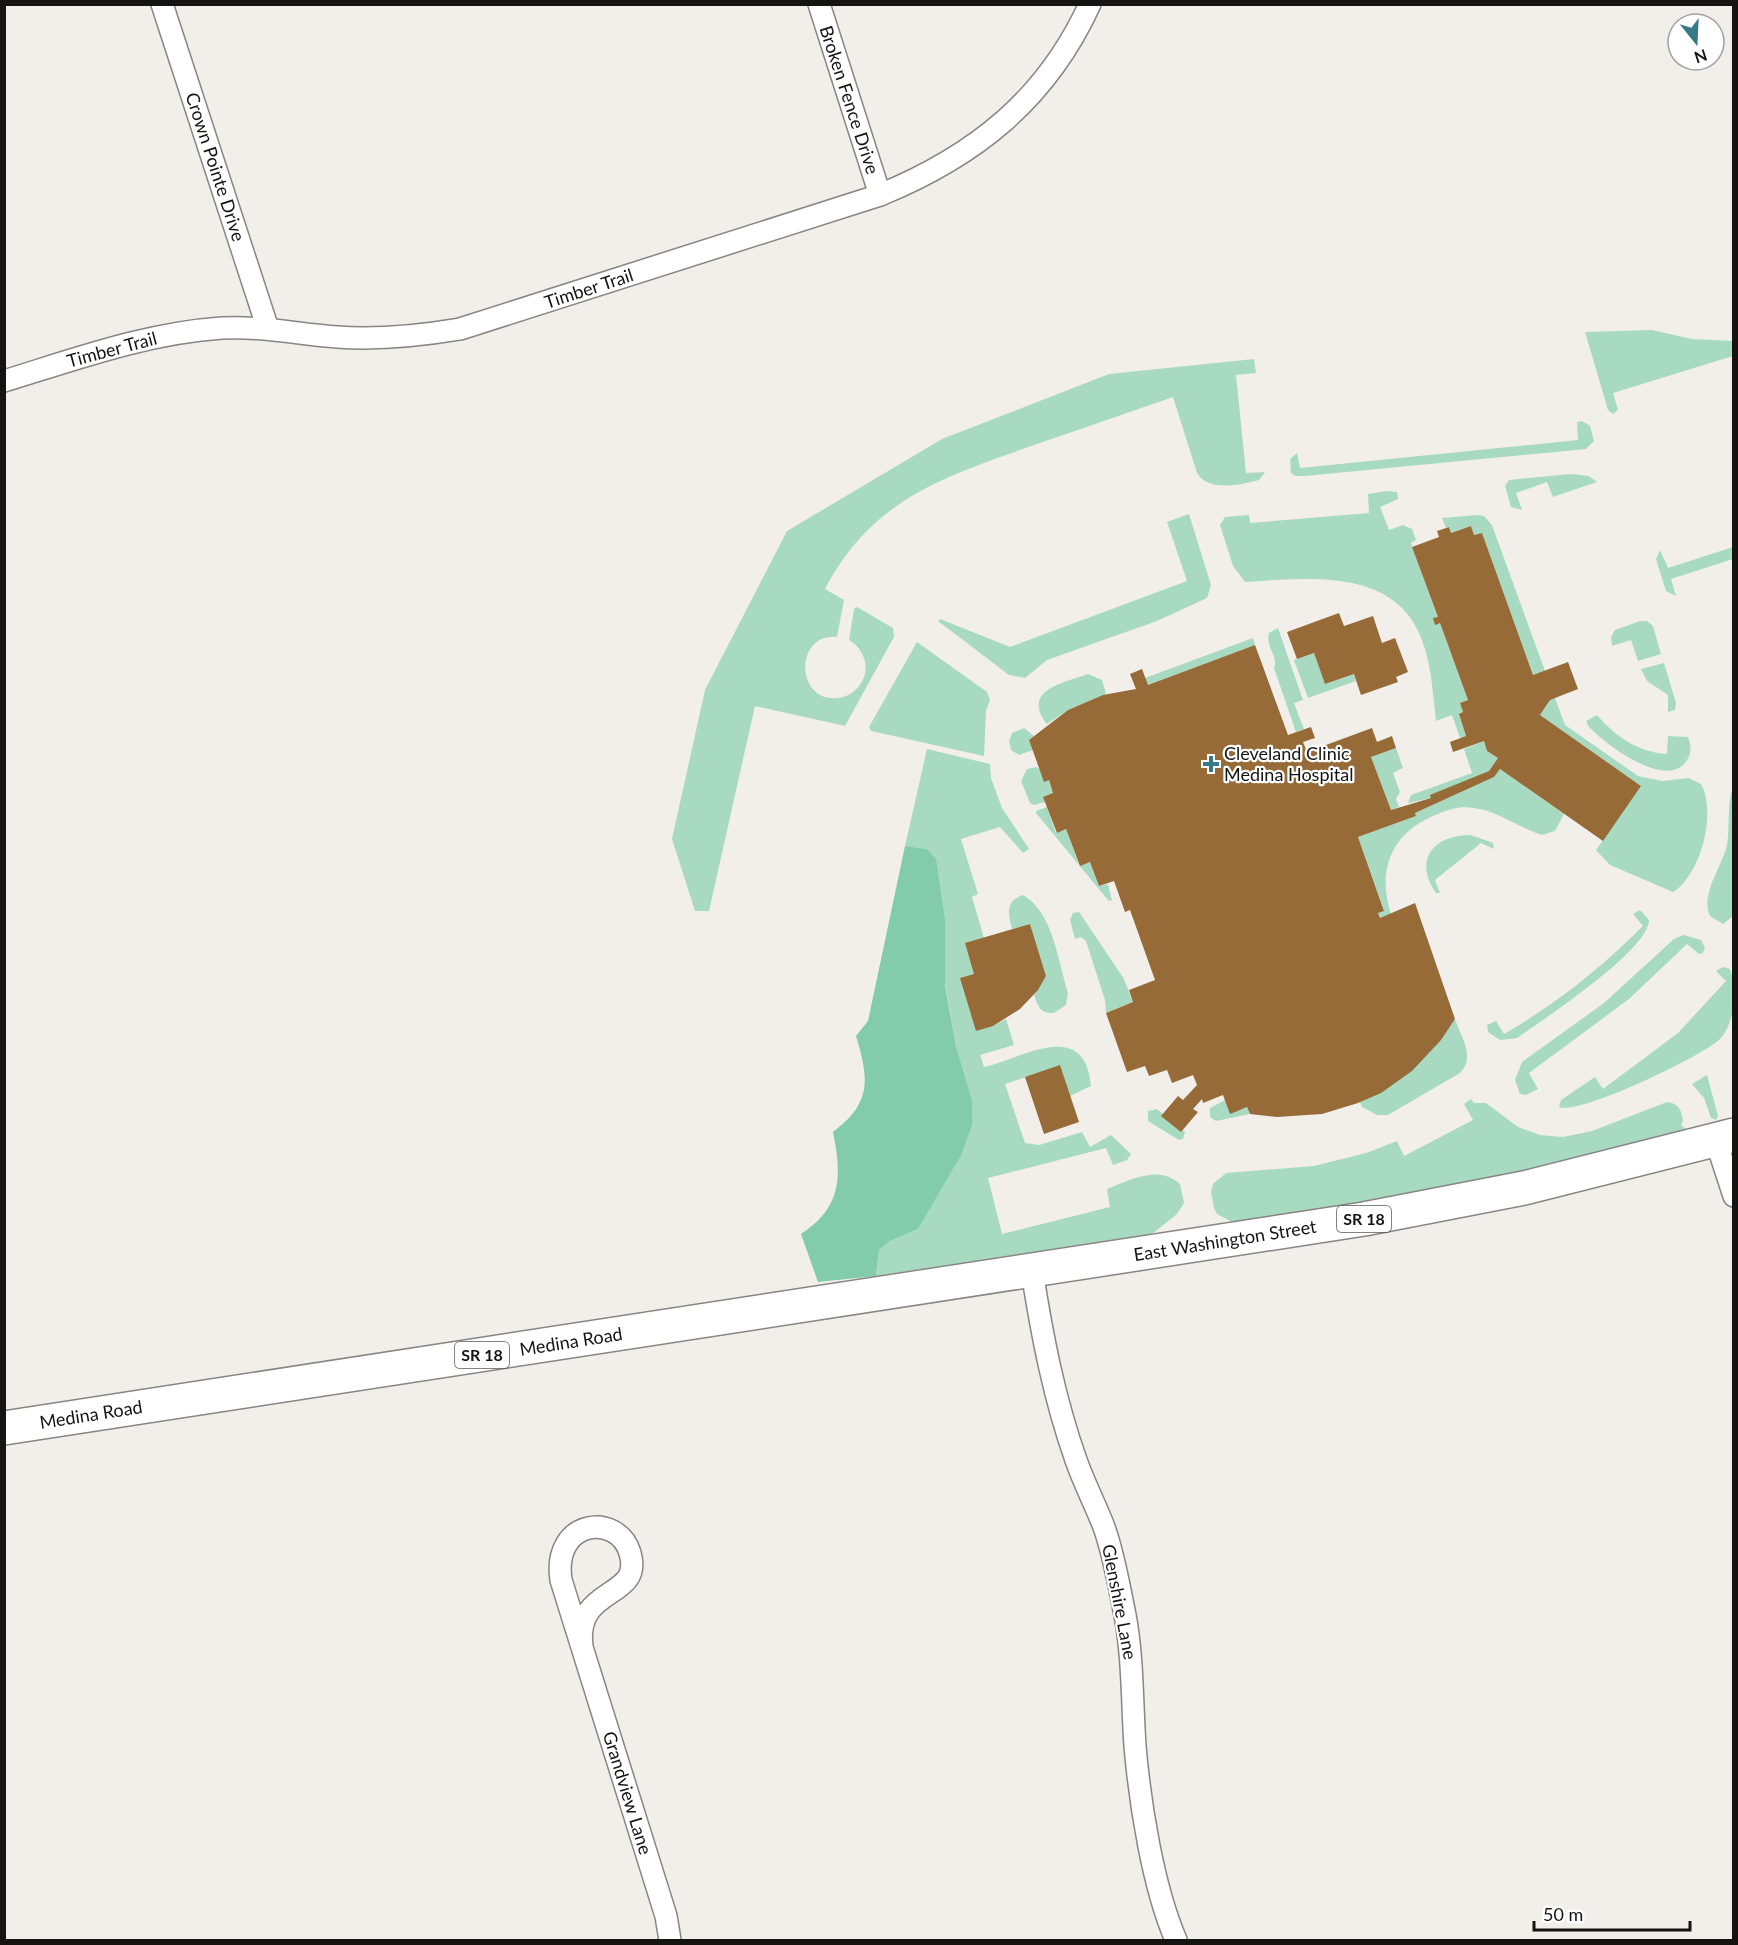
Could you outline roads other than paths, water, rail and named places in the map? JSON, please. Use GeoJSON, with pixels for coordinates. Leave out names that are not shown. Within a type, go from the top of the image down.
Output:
{"type":"FeatureCollection","features":[{"type":"Feature","properties":{"kind":"highway","name":"East Washington Street"},"geometry":{"type":"LineString","coordinates":[[960,1282],[1364,1219],[1524,1188],[1725,1138]]}},
{"type":"Feature","properties":{"kind":"highway","name":"Medina Road"},"geometry":{"type":"LineString","coordinates":[[4,1428],[960,1282]]}},
{"type":"Feature","properties":{"kind":"street","name":"Crown Pointe Drive"},"geometry":{"type":"LineString","coordinates":[[162,4],[268,329]]}},
{"type":"Feature","properties":{"kind":"street","name":"Broken Fence Drive"},"geometry":{"type":"LineString","coordinates":[[819,4],[880,195]]}},
{"type":"Feature","properties":{"kind":"street","name":"Timber Trail"},"geometry":{"type":"LineString","coordinates":[[4,381],[134,341],[181,332],[225,328],[268,329],[377,339],[419,336],[460,329],[880,195],[939,169],[993,132],[1025,103],[1056,64],[1090,4]]}},
{"type":"Feature","properties":{"kind":"street"},"geometry":{"type":"LineString","coordinates":[[1725,1138],[1734,1196]]}},
{"type":"Feature","properties":{"kind":"street","name":"Glenshire Lane"},"geometry":{"type":"LineString","coordinates":[[1032,1271],[1054,1389],[1076,1460],[1112,1555],[1125,1618],[1133,1682],[1136,1746],[1147,1832],[1161,1895],[1176,1941]]}},
{"type":"Feature","properties":{"kind":"street","name":"Grandview Lane"},"geometry":{"type":"LineString","coordinates":[[582,1646],[580,1631],[583,1618],[592,1605],[618,1590],[626,1581],[632,1568],[631,1554],[625,1541],[615,1532],[603,1528],[590,1527],[576,1532],[566,1542],[560,1553],[561,1580],[666,1916],[670,1941]]}},
{"type":"Feature","properties":{"kind":"place","name":"Cleveland Clinic Medina Hospital"},"geometry":{"type":"Point","coordinates":[1211,764]}}]}
